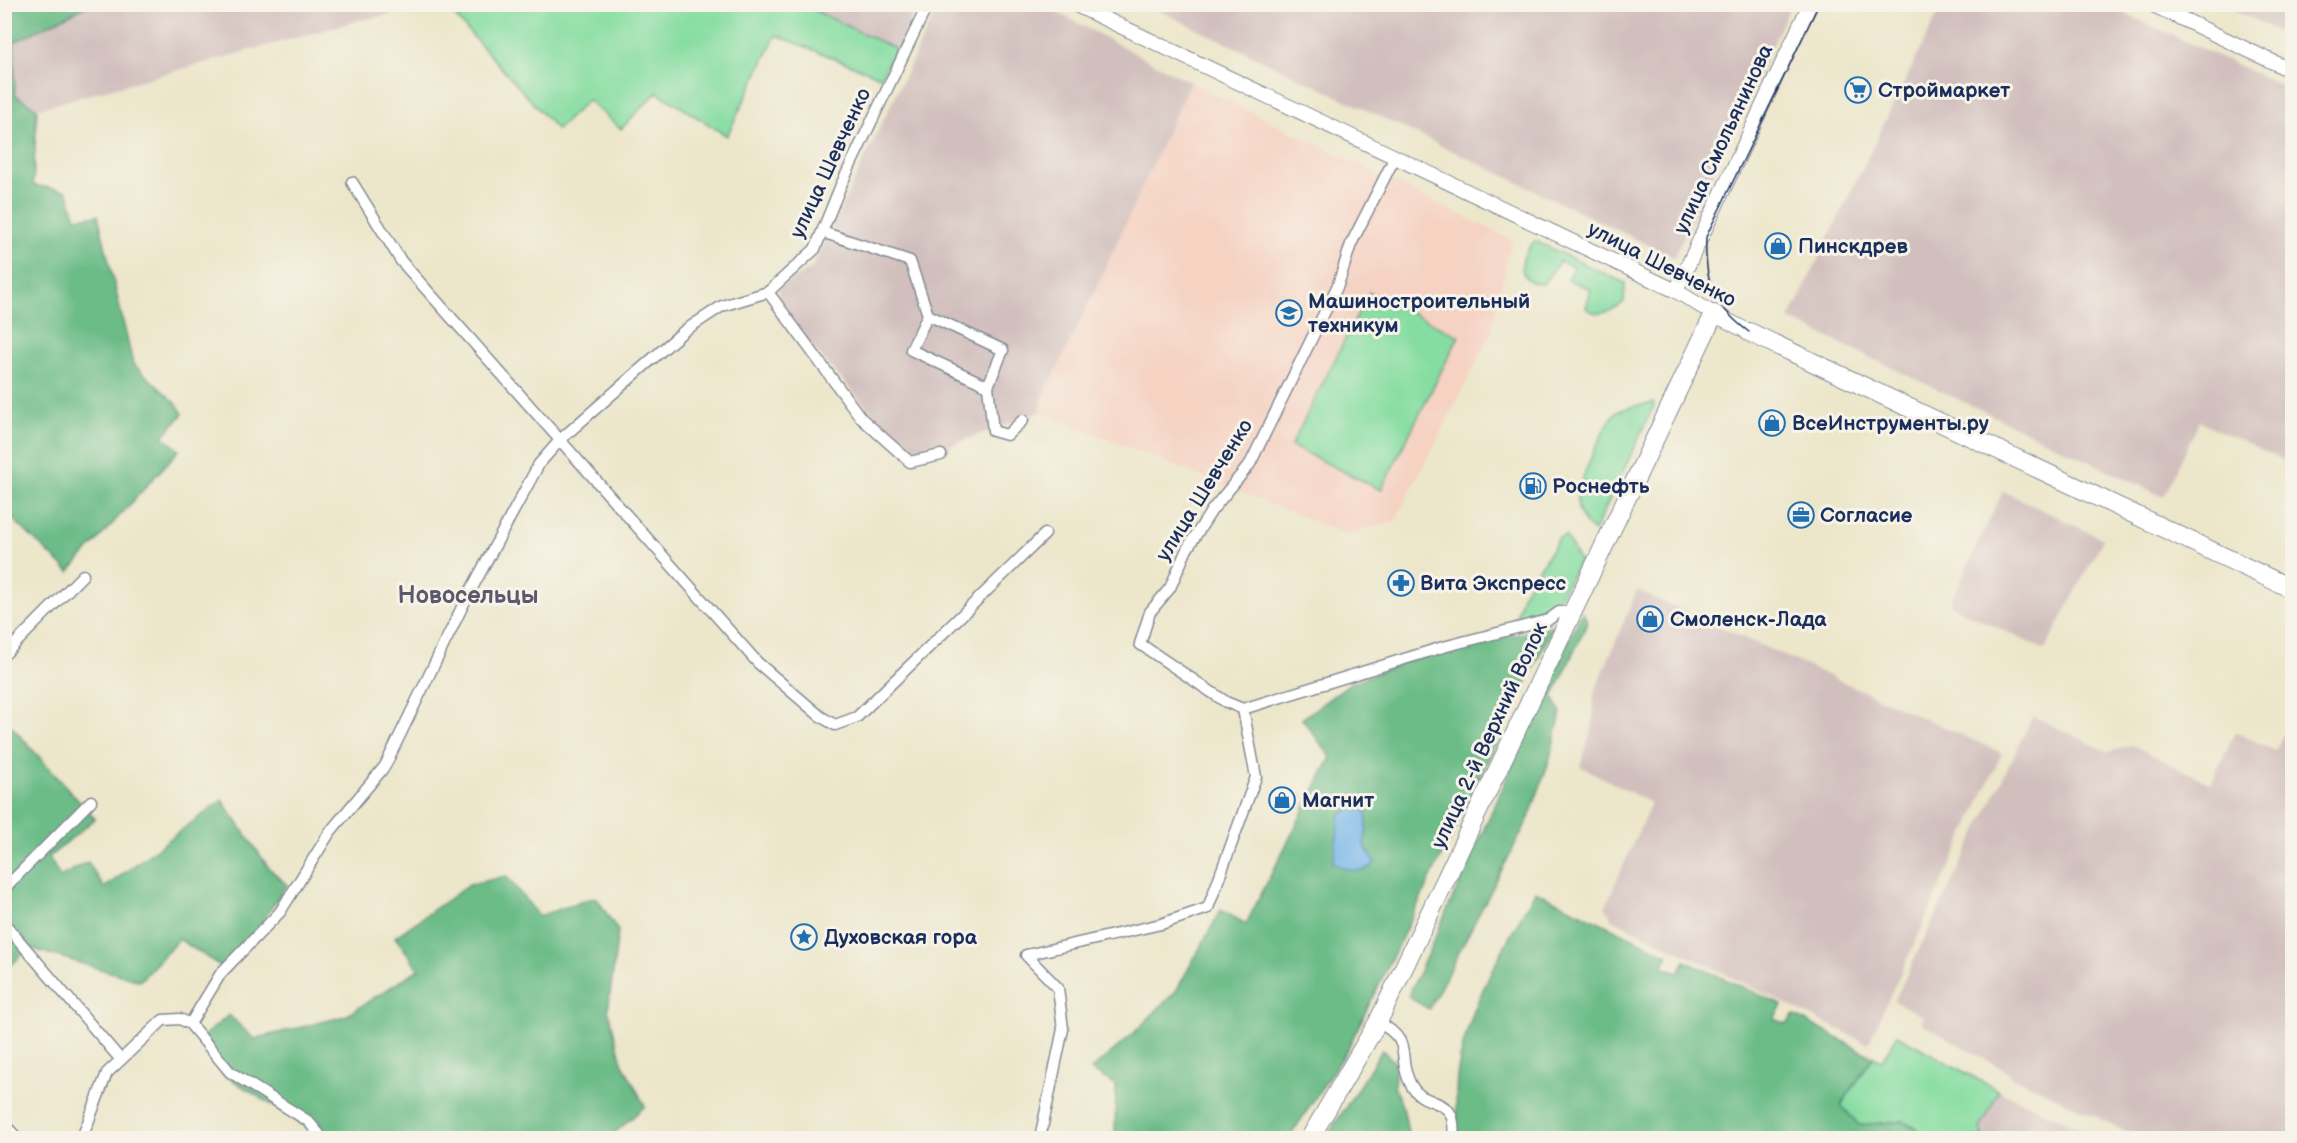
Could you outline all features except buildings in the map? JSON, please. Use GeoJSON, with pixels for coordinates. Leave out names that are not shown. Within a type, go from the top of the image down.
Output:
{"type":"FeatureCollection","features":[{"type":"Feature","properties":{"kind":"main road","name":"улица Шевченко"},"geometry":{"type":"LineString","coordinates":[[1714,314],[1749,332]]}},
{"type":"Feature","properties":{"kind":"main road","name":"улица 2-й Верхний Волок"},"geometry":{"type":"LineString","coordinates":[[1310,1138],[1378,1022],[1714,314]]}},
{"type":"Feature","properties":{"kind":"main road"},"geometry":{"type":"LineString","coordinates":[[1749,332],[2292,589]]}},
{"type":"Feature","properties":{"kind":"street","name":"улица Шевченко"},"geometry":{"type":"LineString","coordinates":[[768,292],[795,271],[815,249],[841,185],[928,4]]}},
{"type":"Feature","properties":{"kind":"street","name":"улица Шевченко"},"geometry":{"type":"LineString","coordinates":[[1074,4],[1394,159],[1676,291],[1714,314]]}},
{"type":"Feature","properties":{"kind":"street","name":"улица Смольянинова"},"geometry":{"type":"LineString","coordinates":[[1676,291],[1810,4]]}},
{"type":"Feature","properties":{"kind":"street"},"geometry":{"type":"LineString","coordinates":[[2151,4],[2292,71]]}},
{"type":"Feature","properties":{"kind":"street","name":"улица Шевченко"},"geometry":{"type":"LineString","coordinates":[[1243,709],[1226,702],[1140,644],[1150,612],[1170,588],[1187,549],[1212,510],[1250,464],[1338,285],[1351,244],[1394,159]]}},
{"type":"Feature","properties":{"kind":"street"},"geometry":{"type":"LineString","coordinates":[[351,182],[401,261],[758,663],[820,716],[835,725],[857,717],[1045,534]]}},
{"type":"Feature","properties":{"kind":"street"},"geometry":{"type":"LineString","coordinates":[[822,232],[910,261],[928,315],[911,350],[988,386]]}},
{"type":"Feature","properties":{"kind":"street"},"geometry":{"type":"LineString","coordinates":[[190,1024],[221,972],[280,912],[330,832],[385,766],[465,601],[539,464],[561,439],[684,330],[722,306],[768,292],[861,418],[910,462],[941,455]]}},
{"type":"Feature","properties":{"kind":"street"},"geometry":{"type":"LineString","coordinates":[[928,315],[1003,350],[988,386],[993,431],[1007,435],[1023,420]]}},
{"type":"Feature","properties":{"kind":"street"},"geometry":{"type":"LineString","coordinates":[[4,654],[83,575]]}},
{"type":"Feature","properties":{"kind":"street"},"geometry":{"type":"LineString","coordinates":[[1040,1138],[1062,1029],[1058,988],[1026,955],[1161,924],[1208,908],[1256,777],[1243,709],[1443,646],[1548,620],[1559,612],[1572,612]]}},
{"type":"Feature","properties":{"kind":"street"},"geometry":{"type":"LineString","coordinates":[[4,889],[90,801]]}},
{"type":"Feature","properties":{"kind":"street"},"geometry":{"type":"LineString","coordinates":[[4,923],[121,1060]]}},
{"type":"Feature","properties":{"kind":"street"},"geometry":{"type":"LineString","coordinates":[[82,1138],[107,1073],[163,1020],[180,1019],[190,1024],[230,1072],[308,1121],[319,1134],[318,1138]]}},
{"type":"Feature","properties":{"kind":"street"},"geometry":{"type":"LineString","coordinates":[[1378,1022],[1396,1032],[1404,1049],[1412,1087],[1424,1096],[1441,1103],[1451,1113],[1453,1138]]}},
{"type":"Feature","properties":{"kind":"street"},"geometry":{"type":"LineString","coordinates":[[4,1124],[17,1138]]}},
{"type":"Feature","properties":{"kind":"shaded area"},"geometry":{"type":"Polygon","coordinates":[[[89,5],[434,5],[353,22],[37,109],[15,95],[14,41],[89,5]]]}},
{"type":"Feature","properties":{"kind":"shaded area"},"geometry":{"type":"Polygon","coordinates":[[[803,5],[918,5],[896,49],[803,5]]]}},
{"type":"Feature","properties":{"kind":"shaded area"},"geometry":{"type":"Polygon","coordinates":[[[939,5],[1043,5],[1190,82],[1095,291],[1044,395],[1040,412],[914,459],[777,308],[779,287],[812,268],[939,5]]]}},
{"type":"Feature","properties":{"kind":"shaded area"},"geometry":{"type":"Polygon","coordinates":[[[1147,5],[1791,5],[1674,257],[1147,5]]]}},
{"type":"Feature","properties":{"kind":"shaded area"},"geometry":{"type":"Polygon","coordinates":[[[1942,5],[2106,5],[2292,90],[2292,465],[2199,421],[2164,497],[1789,319],[1942,5]]]}},
{"type":"Feature","properties":{"kind":"shaded area"},"geometry":{"type":"Polygon","coordinates":[[[2224,5],[2292,5],[2292,38],[2224,5]]]}},
{"type":"Feature","properties":{"kind":"shaded area","name":"Машиностроительный техникум"},"geometry":{"type":"Polygon","coordinates":[[[1190,82],[1512,240],[1490,336],[1395,521],[1345,534],[1040,412],[1044,395],[1095,291],[1190,82]]]}},
{"type":"Feature","properties":{"kind":"shaded area"},"geometry":{"type":"Polygon","coordinates":[[[2003,491],[2103,539],[2045,650],[1949,605],[2003,491]]]}},
{"type":"Feature","properties":{"kind":"shaded area"},"geometry":{"type":"Polygon","coordinates":[[[1637,590],[2002,753],[1868,1044],[1612,919],[1605,907],[1651,803],[1580,766],[1593,726],[1594,694],[1637,590]]]}},
{"type":"Feature","properties":{"kind":"shaded area"},"geometry":{"type":"Polygon","coordinates":[[[2292,714],[2292,1138],[2140,1138],[2022,1081],[2012,1079],[2010,1073],[1921,1023],[1924,1017],[1894,1001],[2033,716],[2108,752],[2132,745],[2211,784],[2235,732],[2275,751],[2292,714]]]}},
{"type":"Feature","properties":{"kind":"shaded area"},"geometry":{"type":"Polygon","coordinates":[[[1999,1091],[2102,1138],[1984,1138],[1980,1129],[1999,1091]]]}},
{"type":"Feature","properties":{"kind":"green space"},"geometry":{"type":"Polygon","coordinates":[[[4,5],[89,5],[14,42],[15,95],[37,109],[33,185],[67,191],[76,218],[98,215],[133,364],[176,403],[183,414],[163,436],[179,450],[69,572],[5,512],[4,5]]]}},
{"type":"Feature","properties":{"kind":"green space"},"geometry":{"type":"Polygon","coordinates":[[[445,5],[803,5],[896,49],[881,77],[776,35],[727,136],[657,92],[621,129],[588,100],[557,130],[445,5]]]}},
{"type":"Feature","properties":{"kind":"green space"},"geometry":{"type":"Polygon","coordinates":[[[1535,241],[1625,283],[1624,302],[1601,313],[1586,308],[1591,289],[1568,280],[1574,267],[1560,261],[1543,284],[1534,283],[1528,279],[1522,268],[1523,261],[1529,247],[1535,241]]]}},
{"type":"Feature","properties":{"kind":"green space"},"geometry":{"type":"Polygon","coordinates":[[[1369,292],[1459,336],[1381,490],[1291,446],[1369,292]]]}},
{"type":"Feature","properties":{"kind":"green space"},"geometry":{"type":"Polygon","coordinates":[[[1653,403],[1654,406],[1594,532],[1582,518],[1577,500],[1593,454],[1606,427],[1617,412],[1653,403]]]}},
{"type":"Feature","properties":{"kind":"green space"},"geometry":{"type":"Polygon","coordinates":[[[1566,536],[1580,562],[1552,609],[1514,624],[1522,595],[1559,538],[1566,536]]]}},
{"type":"Feature","properties":{"kind":"green space"},"geometry":{"type":"Polygon","coordinates":[[[1582,612],[1588,621],[1553,697],[1561,713],[1550,758],[1529,818],[1429,1009],[1408,997],[1582,612]]]}},
{"type":"Feature","properties":{"kind":"green space"},"geometry":{"type":"Polygon","coordinates":[[[1554,625],[1348,1048],[1289,1138],[1115,1138],[1116,1085],[1091,1070],[1132,1035],[1176,991],[1221,910],[1246,924],[1331,757],[1302,719],[1349,684],[1408,661],[1554,625]]]}},
{"type":"Feature","properties":{"kind":"green space"},"geometry":{"type":"Polygon","coordinates":[[[5,719],[95,819],[49,857],[60,877],[88,862],[104,888],[222,800],[269,868],[287,885],[228,971],[179,939],[140,981],[30,948],[5,970],[5,719]]]}},
{"type":"Feature","properties":{"kind":"green space"},"geometry":{"type":"Polygon","coordinates":[[[506,876],[539,916],[596,897],[618,931],[608,1010],[622,1062],[645,1106],[609,1138],[325,1138],[224,1075],[200,1039],[229,1015],[254,1039],[346,1016],[419,969],[395,937],[469,885],[506,876]]]}},
{"type":"Feature","properties":{"kind":"green space"},"geometry":{"type":"Polygon","coordinates":[[[1535,891],[1668,955],[1662,967],[1678,973],[1685,961],[1782,1005],[1774,1019],[1787,1024],[1794,1015],[1873,1057],[1841,1105],[1859,1125],[1904,1121],[1919,1130],[1915,1138],[1458,1138],[1457,1082],[1464,1041],[1471,1018],[1490,975],[1535,891]]]}},
{"type":"Feature","properties":{"kind":"green space"},"geometry":{"type":"Polygon","coordinates":[[[1897,1035],[1999,1091],[1980,1129],[1984,1138],[1915,1138],[1919,1130],[1904,1121],[1859,1125],[1841,1105],[1873,1057],[1882,1061],[1897,1035]]]}},
{"type":"Feature","properties":{"kind":"green space"},"geometry":{"type":"Polygon","coordinates":[[[1382,1050],[1396,1063],[1394,1086],[1404,1111],[1409,1138],[1326,1138],[1382,1050]]]}},
{"type":"Feature","properties":{"kind":"water"},"geometry":{"type":"Polygon","coordinates":[[[1350,809],[1366,810],[1367,828],[1364,844],[1375,863],[1365,870],[1350,870],[1333,863],[1340,815],[1350,809]]]}},
{"type":"Feature","properties":{"kind":"tram line"},"geometry":{"type":"LineString","coordinates":[[1749,332],[1727,312],[1713,291],[1707,267],[1706,237],[1819,4]]}},
{"type":"Feature","properties":{"kind":"place","name":"Строймаркет"},"geometry":{"type":"Point","coordinates":[1858,90]}},
{"type":"Feature","properties":{"kind":"place","name":"Пинскдрев"},"geometry":{"type":"Point","coordinates":[1778,246]}},
{"type":"Feature","properties":{"kind":"place","name":"Машиностроительный техникум"},"geometry":{"type":"Point","coordinates":[1289,313]}},
{"type":"Feature","properties":{"kind":"place","name":"ВсеИнструменты.ру"},"geometry":{"type":"Point","coordinates":[1772,423]}},
{"type":"Feature","properties":{"kind":"place","name":"Роснефть"},"geometry":{"type":"Point","coordinates":[1533,486]}},
{"type":"Feature","properties":{"kind":"place","name":"Согласие"},"geometry":{"type":"Point","coordinates":[1801,515]}},
{"type":"Feature","properties":{"kind":"place","name":"Вита Экспресс"},"geometry":{"type":"Point","coordinates":[1401,583]}},
{"type":"Feature","properties":{"kind":"place","name":"Смоленск-Лада"},"geometry":{"type":"Point","coordinates":[1650,619]}},
{"type":"Feature","properties":{"kind":"place","name":"Магнит"},"geometry":{"type":"Point","coordinates":[1282,800]}},
{"type":"Feature","properties":{"kind":"place","name":"Духовская гора"},"geometry":{"type":"Point","coordinates":[804,937]}},
{"type":"Feature","properties":{"kind":"district","name":"Новосельцы"},"geometry":{"type":"Point","coordinates":[468,595]}}]}
